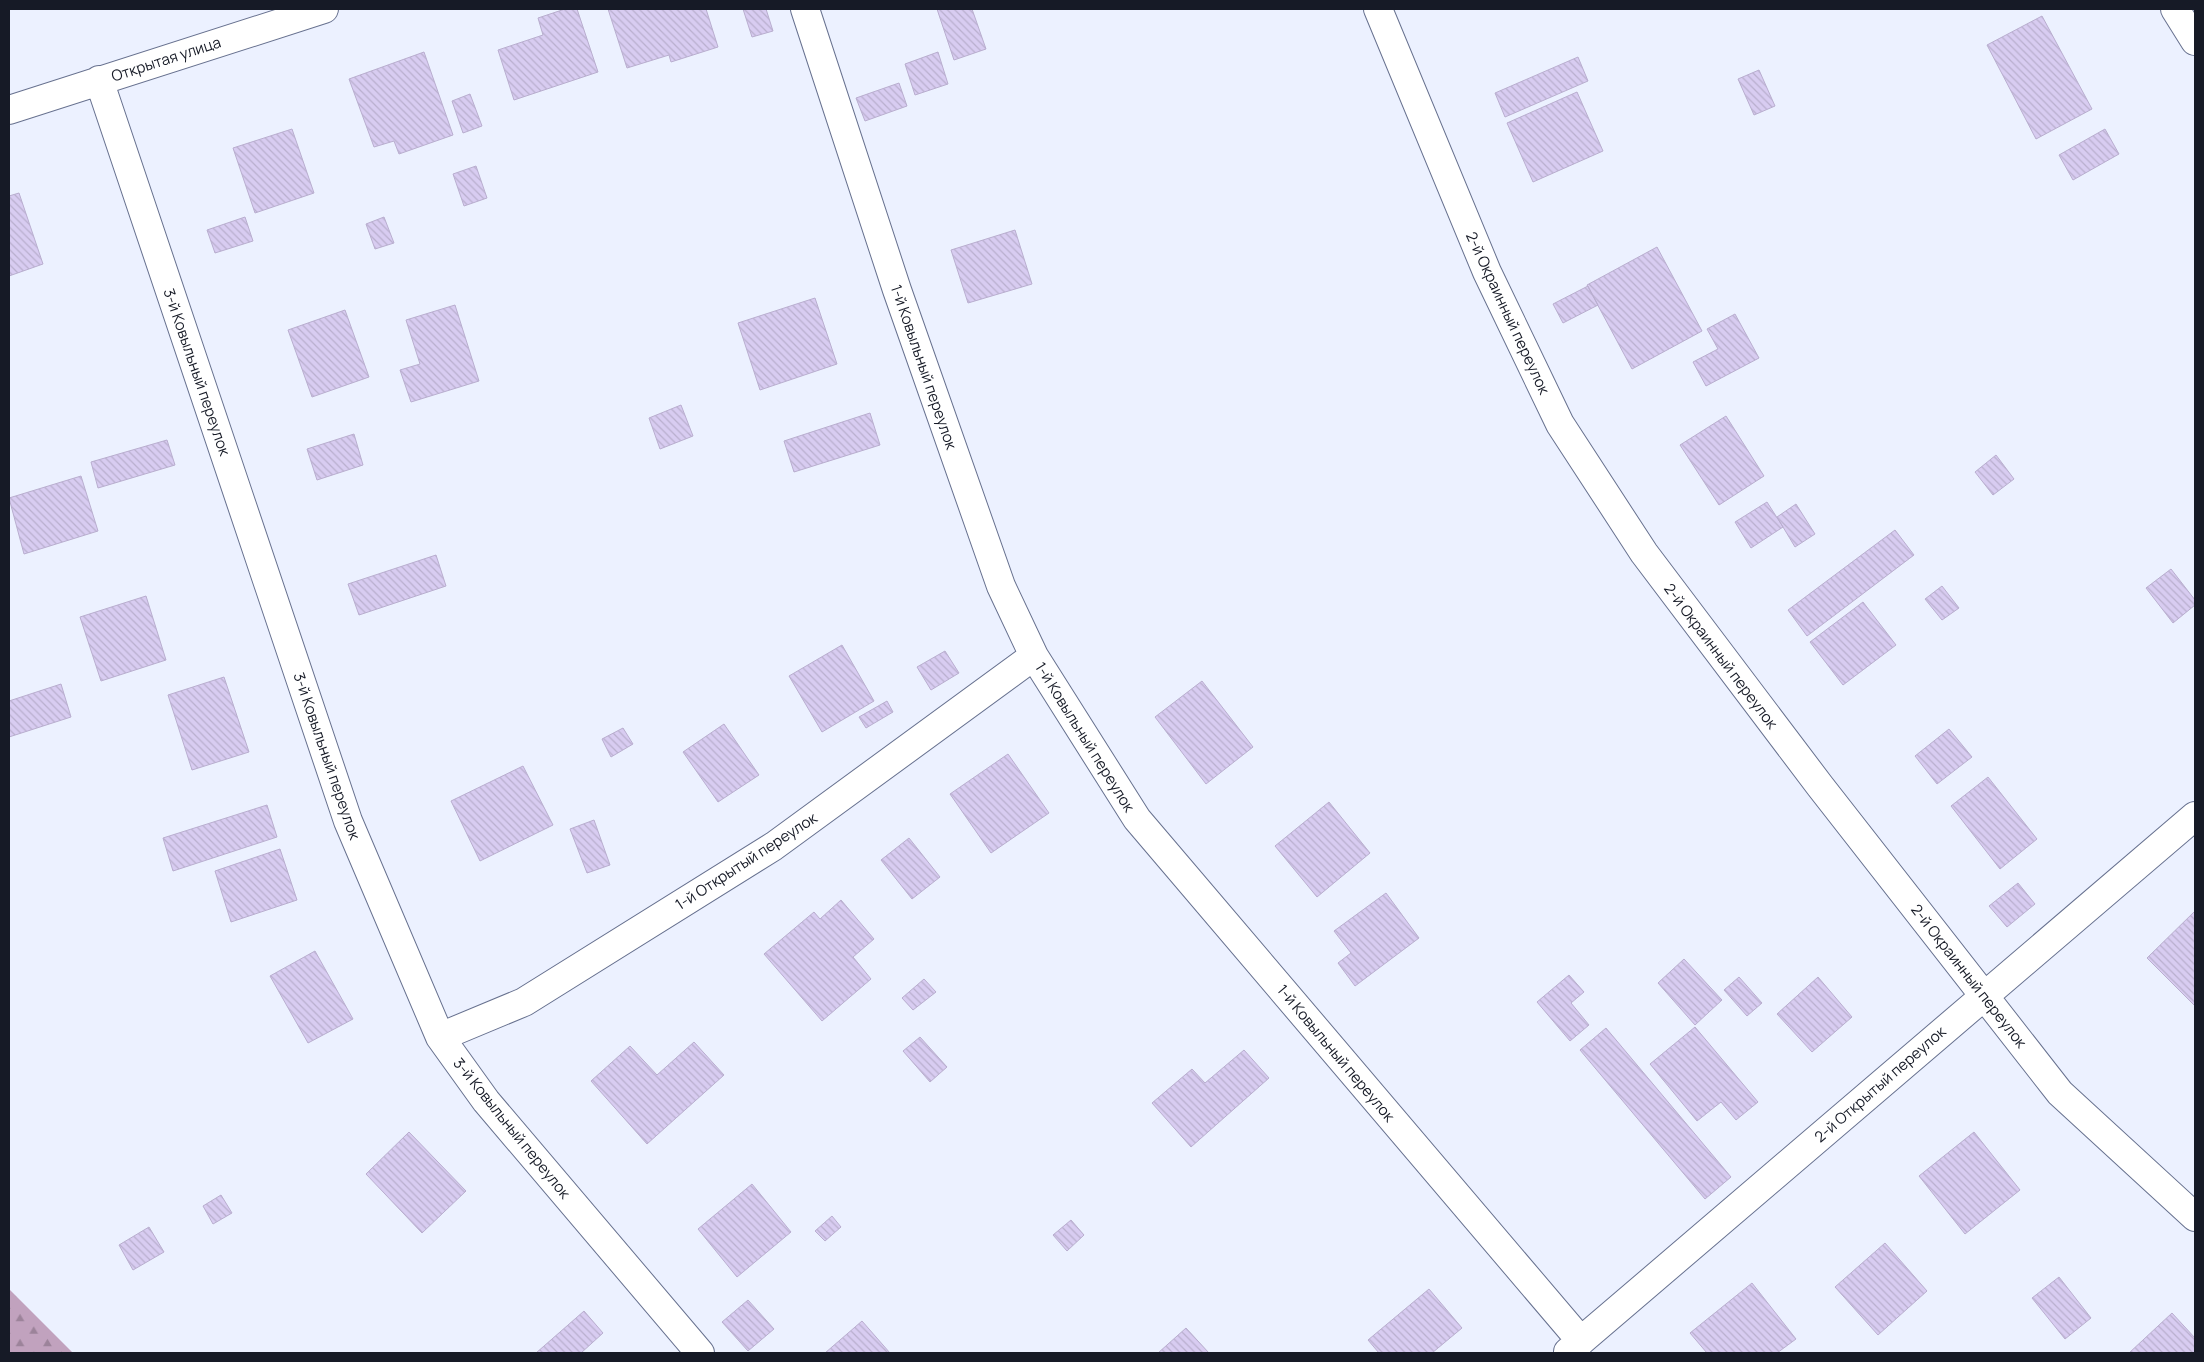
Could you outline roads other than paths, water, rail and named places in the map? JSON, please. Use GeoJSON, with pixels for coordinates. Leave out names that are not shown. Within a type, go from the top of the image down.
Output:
{"type":"FeatureCollection","features":[{"type":"Feature","properties":{"kind":"street","name":"Открытая улица"},"geometry":{"type":"LineString","coordinates":[[9,110],[324,9]]}},
{"type":"Feature","properties":{"kind":"street","name":"1-й Ковыльный переулок"},"geometry":{"type":"LineString","coordinates":[[806,9],[897,290],[965,484],[1001,586],[1034,656],[1137,819],[1574,1347]]}},
{"type":"Feature","properties":{"kind":"street","name":"2-й Окраинный переулок"},"geometry":{"type":"LineString","coordinates":[[1378,9],[1487,272],[1560,424],[1644,553],[1820,786],[2060,1093],[2195,1217]]}},
{"type":"Feature","properties":{"kind":"street"},"geometry":{"type":"LineString","coordinates":[[2176,9],[2195,42]]}},
{"type":"Feature","properties":{"kind":"street","name":"3-й Ковыльный переулок"},"geometry":{"type":"LineString","coordinates":[[99,80],[348,821],[440,1038],[486,1101],[700,1353]]}},
{"type":"Feature","properties":{"kind":"street","name":"1-й Открытый переулок"},"geometry":{"type":"LineString","coordinates":[[440,1038],[524,1002],[774,846],[1034,656]]}},
{"type":"Feature","properties":{"kind":"street","name":"2-й Открытый переулок"},"geometry":{"type":"LineString","coordinates":[[1574,1347],[2195,816]]}}]}
